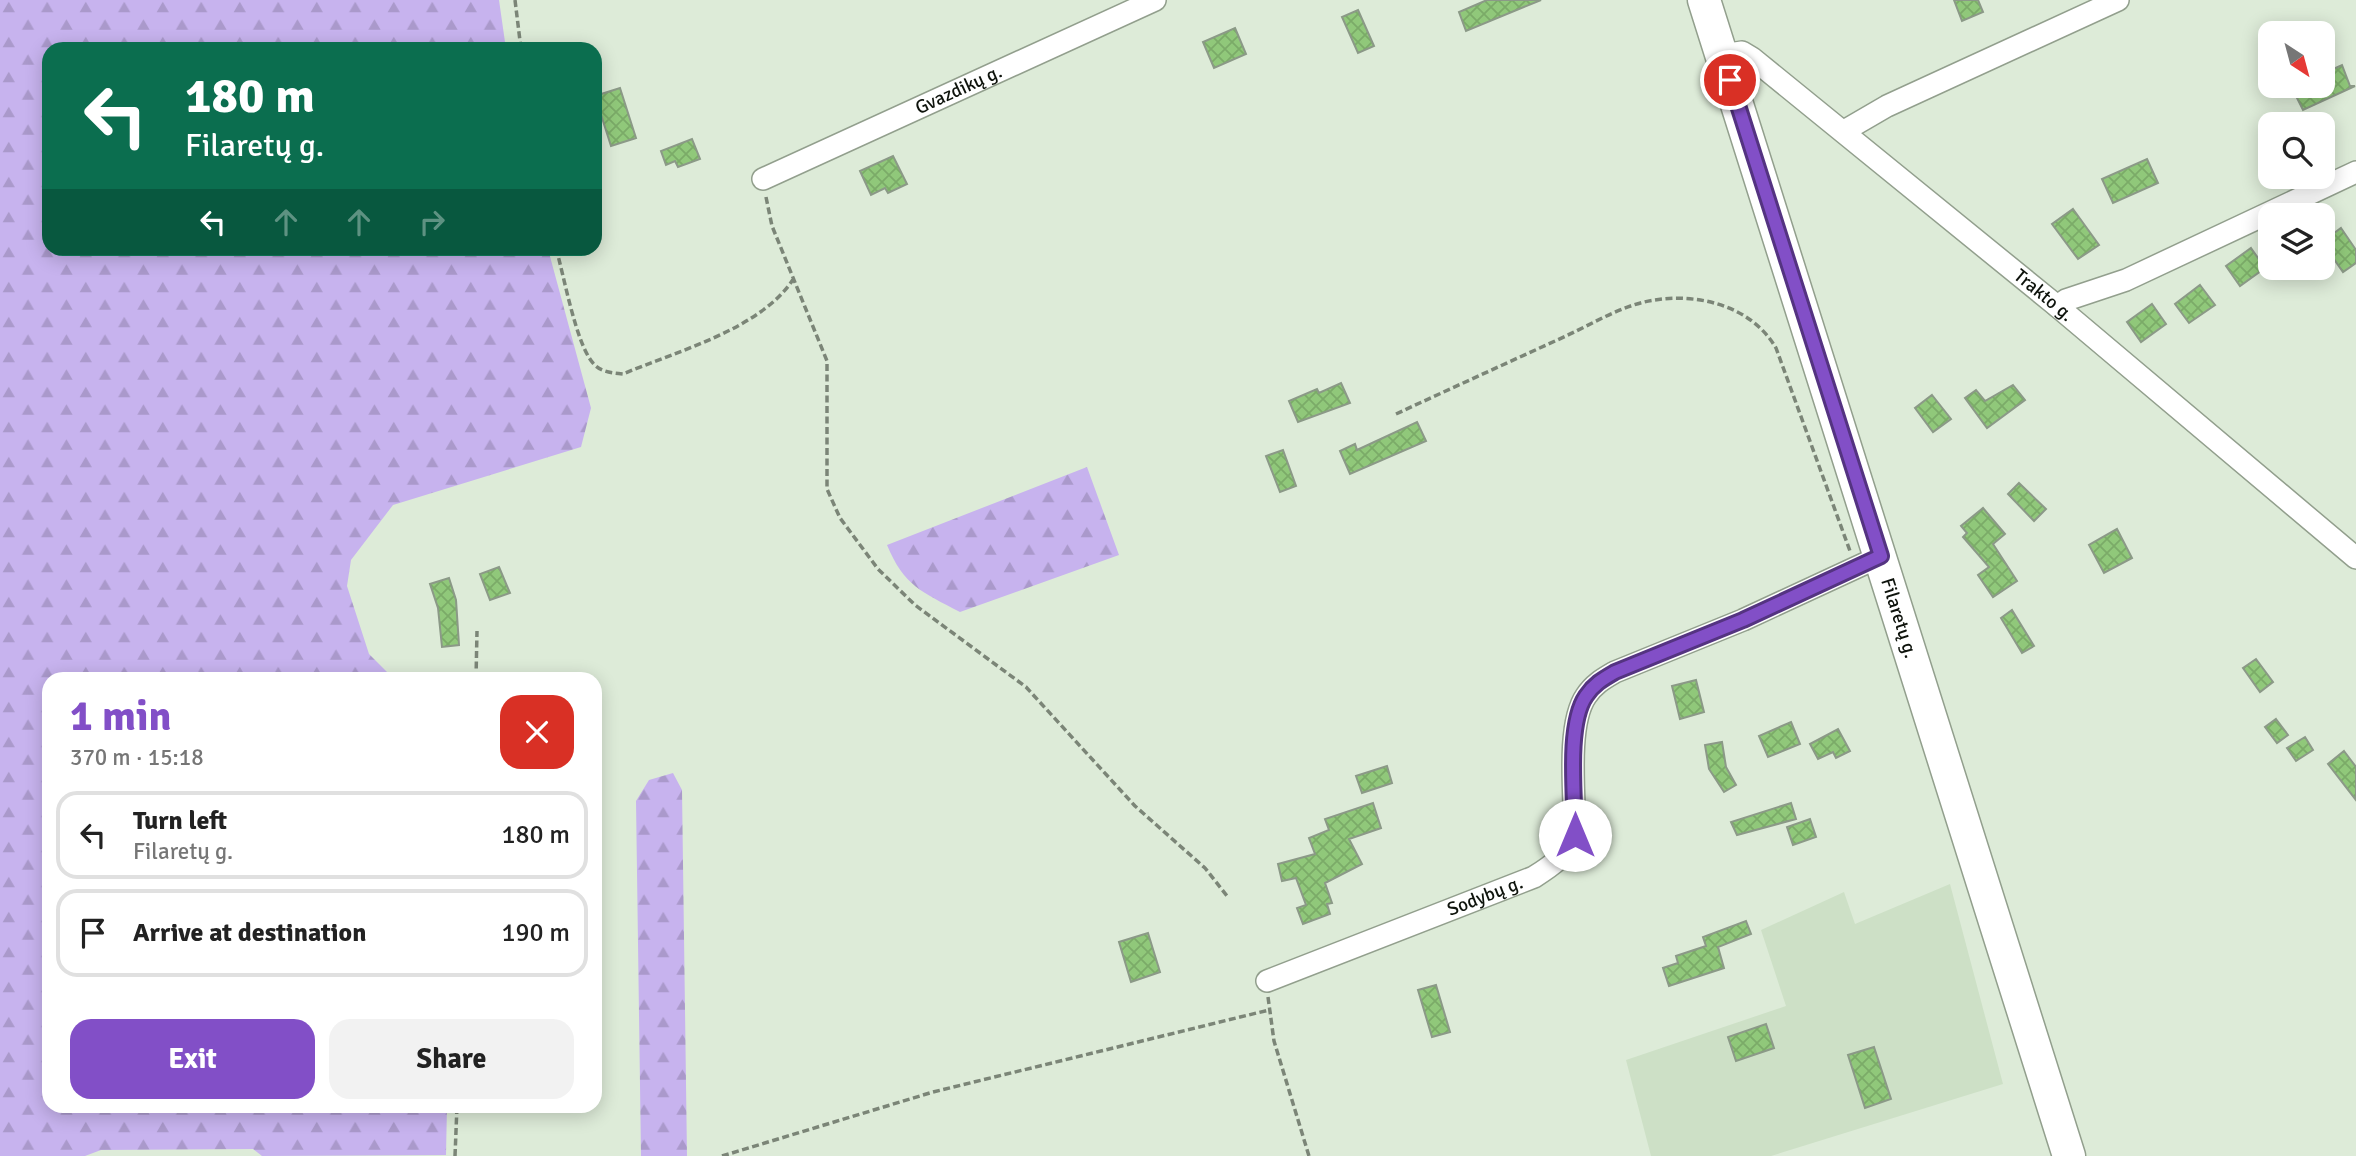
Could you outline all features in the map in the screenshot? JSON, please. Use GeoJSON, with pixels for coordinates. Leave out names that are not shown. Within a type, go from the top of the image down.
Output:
{"type":"FeatureCollection","features":[{"type":"Feature","properties":{"kind":"main road","name":"Filaretų g."},"geometry":{"type":"LineString","coordinates":[[1704,0],[1869,563],[2070,1156]]}},
{"type":"Feature","properties":{"kind":"street","name":"Gvazdikų g."},"geometry":{"type":"LineString","coordinates":[[763,179],[1155,0]]}},
{"type":"Feature","properties":{"kind":"street"},"geometry":{"type":"LineString","coordinates":[[1844,131],[1887,106],[2118,0]]}},
{"type":"Feature","properties":{"kind":"street","name":"Trakto g."},"geometry":{"type":"LineString","coordinates":[[1722,55],[1742,52],[1752,58],[2057,306],[2356,558]]}},
{"type":"Feature","properties":{"kind":"street"},"geometry":{"type":"LineString","coordinates":[[2057,306],[2066,300],[2126,280],[2356,172]]}},
{"type":"Feature","properties":{"kind":"street","name":"Sodybų g."},"geometry":{"type":"LineString","coordinates":[[1267,981],[1534,877],[1557,862],[1569,849],[1575,835],[1576,718],[1584,698],[1596,683],[1615,672],[1869,563]]}},
{"type":"Feature","properties":{"kind":"path"},"geometry":{"type":"LineString","coordinates":[[514,0],[520,42]]}},
{"type":"Feature","properties":{"kind":"path"},"geometry":{"type":"LineString","coordinates":[[763,179],[772,226],[827,362],[827,489],[840,518],[878,569],[915,605],[1026,687],[1135,806],[1205,868],[1227,896]]}},
{"type":"Feature","properties":{"kind":"path"},"geometry":{"type":"LineString","coordinates":[[558,256],[584,349],[594,365],[608,372],[623,374],[742,324],[774,303],[794,278]]}},
{"type":"Feature","properties":{"kind":"path"},"geometry":{"type":"LineString","coordinates":[[1396,414],[1626,308],[1670,298],[1718,305],[1744,314],[1758,324],[1776,348],[1869,563]]}},
{"type":"Feature","properties":{"kind":"path"},"geometry":{"type":"LineString","coordinates":[[476,672],[477,631]]}},
{"type":"Feature","properties":{"kind":"path"},"geometry":{"type":"LineString","coordinates":[[1267,981],[1274,1041],[1309,1156]]}},
{"type":"Feature","properties":{"kind":"path"},"geometry":{"type":"LineString","coordinates":[[722,1156],[933,1092],[1269,1010]]}},
{"type":"Feature","properties":{"kind":"path"},"geometry":{"type":"LineString","coordinates":[[455,1156],[457,1113]]}},
{"type":"Feature","properties":{"kind":"shaded area"},"geometry":{"type":"Polygon","coordinates":[[[1950,884],[2003,1084],[1771,1156],[1651,1156],[1626,1060],[1786,1006],[1761,930],[1844,892],[1855,924],[1950,884]]]}},
{"type":"Feature","properties":{"kind":"green space"},"geometry":{"type":"Polygon","coordinates":[[[0,0],[499,0],[505,42],[42,42],[42,256],[550,256],[591,408],[581,447],[393,505],[351,560],[347,586],[369,654],[387,672],[42,672],[42,1113],[447,1113],[446,1155],[262,1156],[253,1149],[101,1150],[85,1156],[0,1156],[0,0]]]}},
{"type":"Feature","properties":{"kind":"green space"},"geometry":{"type":"Polygon","coordinates":[[[1087,467],[1119,555],[960,612],[916,586],[893,559],[887,545],[1087,467]]]}},
{"type":"Feature","properties":{"kind":"green space"},"geometry":{"type":"Polygon","coordinates":[[[673,773],[682,790],[687,1156],[641,1156],[636,801],[649,780],[673,773]]]}},
{"type":"Feature","properties":{"kind":"building"},"geometry":{"type":"Polygon","coordinates":[[[1487,0],[1541,0],[1466,31],[1459,12],[1487,0]]]}},
{"type":"Feature","properties":{"kind":"building"},"geometry":{"type":"Polygon","coordinates":[[[1954,0],[1978,0],[1983,12],[1962,21],[1954,0]]]}},
{"type":"Feature","properties":{"kind":"building"},"geometry":{"type":"Polygon","coordinates":[[[1358,10],[1374,46],[1358,53],[1342,17],[1358,10]]]}},
{"type":"Feature","properties":{"kind":"building"},"geometry":{"type":"Polygon","coordinates":[[[1235,28],[1246,54],[1214,68],[1203,42],[1235,28]]]}},
{"type":"Feature","properties":{"kind":"building"},"geometry":{"type":"Polygon","coordinates":[[[2342,65],[2350,86],[2355,86],[2335,95],[2335,68],[2342,65]]]}},
{"type":"Feature","properties":{"kind":"building"},"geometry":{"type":"Polygon","coordinates":[[[620,88],[636,138],[611,146],[602,118],[602,94],[620,88]]]}},
{"type":"Feature","properties":{"kind":"building"},"geometry":{"type":"Polygon","coordinates":[[[2297,98],[2329,98],[2303,110],[2297,98]]]}},
{"type":"Feature","properties":{"kind":"building"},"geometry":{"type":"Polygon","coordinates":[[[692,139],[700,159],[678,167],[675,161],[666,165],[661,151],[692,139]]]}},
{"type":"Feature","properties":{"kind":"building"},"geometry":{"type":"Polygon","coordinates":[[[893,156],[907,184],[888,193],[885,188],[871,195],[860,171],[893,156]]]}},
{"type":"Feature","properties":{"kind":"building"},"geometry":{"type":"Polygon","coordinates":[[[2147,159],[2158,183],[2113,203],[2102,179],[2147,159]]]}},
{"type":"Feature","properties":{"kind":"building"},"geometry":{"type":"Polygon","coordinates":[[[2073,209],[2099,245],[2078,259],[2052,224],[2073,209]]]}},
{"type":"Feature","properties":{"kind":"building"},"geometry":{"type":"Polygon","coordinates":[[[2341,228],[2356,250],[2356,263],[2343,272],[2335,261],[2335,232],[2341,228]]]}},
{"type":"Feature","properties":{"kind":"building"},"geometry":{"type":"Polygon","coordinates":[[[2251,248],[2258,258],[2258,273],[2240,286],[2226,266],[2251,248]]]}},
{"type":"Feature","properties":{"kind":"building"},"geometry":{"type":"Polygon","coordinates":[[[2200,285],[2215,305],[2189,323],[2175,304],[2200,285]]]}},
{"type":"Feature","properties":{"kind":"building"},"geometry":{"type":"Polygon","coordinates":[[[2152,304],[2166,324],[2141,342],[2127,322],[2152,304]]]}},
{"type":"Feature","properties":{"kind":"building"},"geometry":{"type":"Polygon","coordinates":[[[1341,383],[1350,403],[1298,422],[1289,401],[1317,389],[1319,393],[1341,383]]]}},
{"type":"Feature","properties":{"kind":"building"},"geometry":{"type":"Polygon","coordinates":[[[2013,385],[2025,400],[1987,428],[1965,398],[1976,390],[1985,401],[2013,385]]]}},
{"type":"Feature","properties":{"kind":"building"},"geometry":{"type":"Polygon","coordinates":[[[1932,395],[1951,419],[1933,432],[1915,408],[1932,395]]]}},
{"type":"Feature","properties":{"kind":"building"},"geometry":{"type":"Polygon","coordinates":[[[1417,422],[1426,441],[1350,474],[1340,451],[1355,444],[1357,450],[1417,422]]]}},
{"type":"Feature","properties":{"kind":"building"},"geometry":{"type":"Polygon","coordinates":[[[1283,450],[1296,486],[1280,492],[1266,456],[1283,450]]]}},
{"type":"Feature","properties":{"kind":"building"},"geometry":{"type":"Polygon","coordinates":[[[2019,483],[2046,509],[2034,521],[2008,494],[2019,483]]]}},
{"type":"Feature","properties":{"kind":"building"},"geometry":{"type":"Polygon","coordinates":[[[1983,508],[2005,534],[1993,544],[2017,581],[1993,597],[1978,575],[1989,567],[1963,537],[1967,533],[1961,526],[1983,508]]]}},
{"type":"Feature","properties":{"kind":"building"},"geometry":{"type":"Polygon","coordinates":[[[2117,529],[2132,558],[2104,573],[2089,545],[2117,529]]]}},
{"type":"Feature","properties":{"kind":"building"},"geometry":{"type":"Polygon","coordinates":[[[499,567],[510,593],[490,600],[480,574],[499,567]]]}},
{"type":"Feature","properties":{"kind":"building"},"geometry":{"type":"Polygon","coordinates":[[[449,578],[456,600],[459,645],[442,647],[438,608],[430,584],[449,578]]]}},
{"type":"Feature","properties":{"kind":"building"},"geometry":{"type":"Polygon","coordinates":[[[2012,610],[2034,646],[2022,653],[2001,618],[2012,610]]]}},
{"type":"Feature","properties":{"kind":"building"},"geometry":{"type":"Polygon","coordinates":[[[2256,659],[2273,682],[2260,692],[2243,668],[2256,659]]]}},
{"type":"Feature","properties":{"kind":"building"},"geometry":{"type":"Polygon","coordinates":[[[1696,680],[1704,712],[1680,719],[1672,686],[1696,680]]]}},
{"type":"Feature","properties":{"kind":"building"},"geometry":{"type":"Polygon","coordinates":[[[2276,719],[2288,735],[2277,743],[2265,727],[2276,719]]]}},
{"type":"Feature","properties":{"kind":"building"},"geometry":{"type":"Polygon","coordinates":[[[1791,722],[1800,744],[1768,757],[1759,736],[1791,722]]]}},
{"type":"Feature","properties":{"kind":"building"},"geometry":{"type":"Polygon","coordinates":[[[1838,729],[1850,751],[1836,758],[1833,752],[1818,759],[1810,744],[1838,729]]]}},
{"type":"Feature","properties":{"kind":"building"},"geometry":{"type":"Polygon","coordinates":[[[2305,737],[2313,750],[2296,761],[2287,748],[2305,737]]]}},
{"type":"Feature","properties":{"kind":"building"},"geometry":{"type":"Polygon","coordinates":[[[1722,742],[1726,767],[1736,785],[1724,792],[1709,769],[1705,745],[1722,742]]]}},
{"type":"Feature","properties":{"kind":"building"},"geometry":{"type":"Polygon","coordinates":[[[2344,751],[2356,767],[2356,800],[2328,764],[2344,751]]]}},
{"type":"Feature","properties":{"kind":"building"},"geometry":{"type":"Polygon","coordinates":[[[1387,766],[1392,783],[1362,793],[1356,776],[1387,766]]]}},
{"type":"Feature","properties":{"kind":"building"},"geometry":{"type":"Polygon","coordinates":[[[1373,803],[1381,828],[1349,839],[1362,864],[1325,883],[1332,903],[1327,904],[1330,914],[1303,924],[1297,908],[1306,905],[1296,878],[1282,881],[1278,864],[1315,854],[1309,838],[1329,830],[1325,819],[1373,803]]]}},
{"type":"Feature","properties":{"kind":"building"},"geometry":{"type":"Polygon","coordinates":[[[1791,803],[1796,819],[1737,835],[1731,822],[1791,803]]]}},
{"type":"Feature","properties":{"kind":"building"},"geometry":{"type":"Polygon","coordinates":[[[1810,819],[1816,837],[1793,845],[1787,827],[1810,819]]]}},
{"type":"Feature","properties":{"kind":"building"},"geometry":{"type":"Polygon","coordinates":[[[1746,921],[1751,934],[1718,947],[1724,968],[1669,986],[1663,968],[1678,963],[1676,956],[1706,946],[1703,937],[1746,921]]]}},
{"type":"Feature","properties":{"kind":"building"},"geometry":{"type":"Polygon","coordinates":[[[1148,933],[1160,972],[1131,982],[1119,942],[1148,933]]]}},
{"type":"Feature","properties":{"kind":"building"},"geometry":{"type":"Polygon","coordinates":[[[1436,985],[1450,1032],[1432,1037],[1418,990],[1436,985]]]}},
{"type":"Feature","properties":{"kind":"building"},"geometry":{"type":"Polygon","coordinates":[[[1766,1024],[1774,1048],[1736,1061],[1728,1037],[1766,1024]]]}},
{"type":"Feature","properties":{"kind":"building"},"geometry":{"type":"Polygon","coordinates":[[[1874,1047],[1891,1099],[1865,1108],[1848,1055],[1874,1047]]]}},
{"type":"Feature","properties":{"kind":"route"},"geometry":{"type":"LineString","coordinates":[[1575,835],[1576,718],[1584,698],[1596,683],[1615,672],[1743,620],[1881,556],[1730,80]]}}]}
